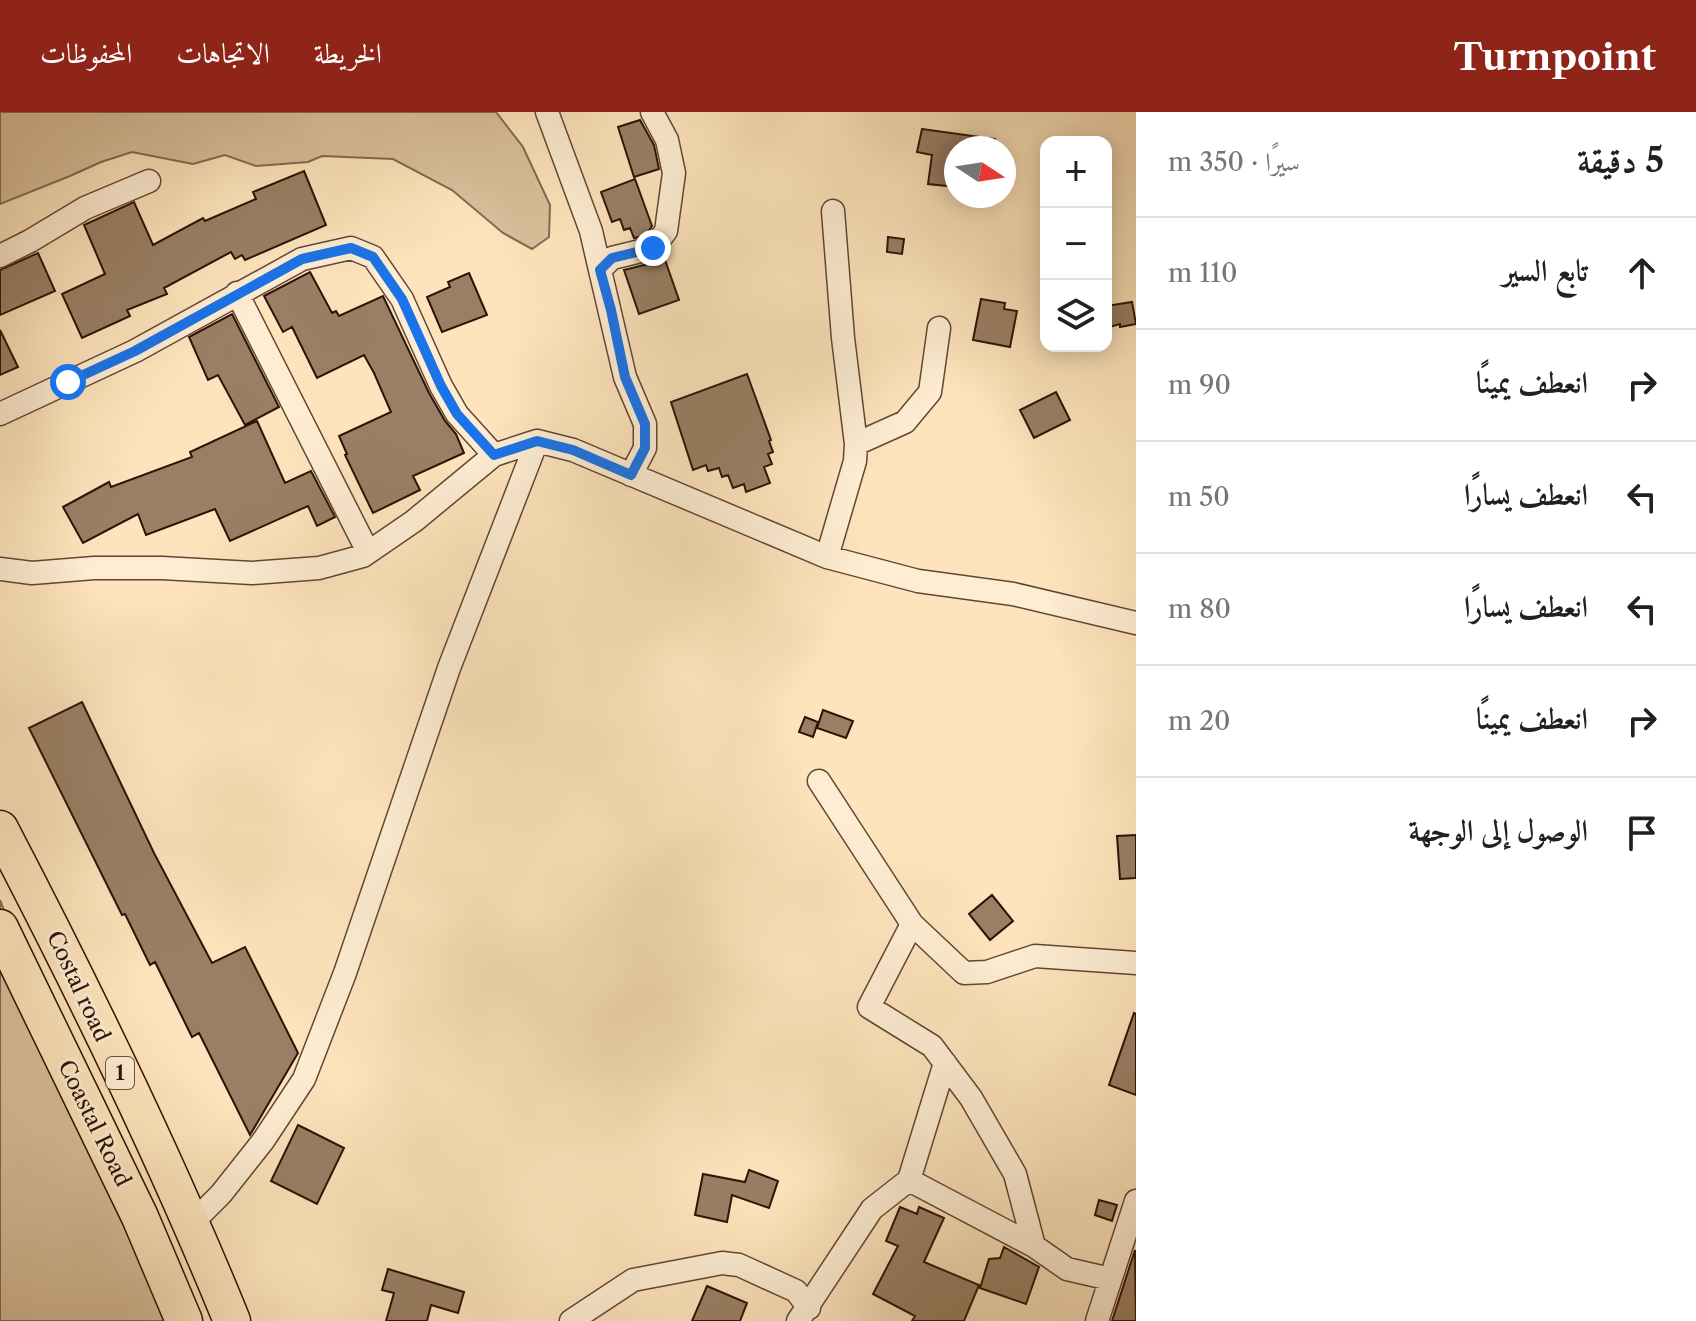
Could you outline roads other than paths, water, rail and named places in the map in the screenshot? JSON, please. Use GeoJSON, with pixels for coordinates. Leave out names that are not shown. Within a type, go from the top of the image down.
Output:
{"type":"FeatureCollection","features":[{"type":"Feature","properties":{"kind":"highway","name":"Costal road"},"geometry":{"type":"LineString","coordinates":[[0,829],[52,929],[192,1223],[232,1321]]}},
{"type":"Feature","properties":{"kind":"highway","name":"Coastal Road"},"geometry":{"type":"LineString","coordinates":[[0,928],[140,1217],[184,1321]]}},
{"type":"Feature","properties":{"kind":"highway"},"geometry":{"type":"LineString","coordinates":[[192,1223],[243,1321]]}},
{"type":"Feature","properties":{"kind":"street"},"geometry":{"type":"LineString","coordinates":[[547,112],[591,231],[625,377],[645,424],[645,448],[631,475]]}},
{"type":"Feature","properties":{"kind":"street"},"geometry":{"type":"LineString","coordinates":[[600,270],[612,258],[653,248],[666,231],[674,173],[667,140],[652,112]]}},
{"type":"Feature","properties":{"kind":"street"},"geometry":{"type":"LineString","coordinates":[[0,256],[85,208],[149,181]]}},
{"type":"Feature","properties":{"kind":"street"},"geometry":{"type":"LineString","coordinates":[[827,557],[855,461],[856,444],[843,338],[833,211]]}},
{"type":"Feature","properties":{"kind":"street"},"geometry":{"type":"LineString","coordinates":[[0,414],[135,351],[302,259],[351,248],[373,257],[402,299],[457,414],[494,455]]}},
{"type":"Feature","properties":{"kind":"street"},"geometry":{"type":"LineString","coordinates":[[237,293],[368,552]]}},
{"type":"Feature","properties":{"kind":"street"},"geometry":{"type":"LineString","coordinates":[[856,444],[905,422],[930,392],[939,328]]}},
{"type":"Feature","properties":{"kind":"street"},"geometry":{"type":"LineString","coordinates":[[192,1223],[221,1194],[263,1141],[304,1079],[345,973],[449,668],[537,441]]}},
{"type":"Feature","properties":{"kind":"street"},"geometry":{"type":"LineString","coordinates":[[0,569],[32,573],[94,568],[162,568],[252,573],[319,568],[368,552],[414,521],[494,455],[537,441],[573,450],[827,557],[918,581],[1013,594],[1136,623]]}},
{"type":"Feature","properties":{"kind":"street"},"geometry":{"type":"LineString","coordinates":[[819,781],[912,924],[964,973],[987,972],[1035,956],[1136,963]]}},
{"type":"Feature","properties":{"kind":"street"},"geometry":{"type":"LineString","coordinates":[[912,924],[869,1007],[932,1046],[971,1098],[1015,1174],[1034,1246]]}},
{"type":"Feature","properties":{"kind":"street"},"geometry":{"type":"LineString","coordinates":[[803,1315],[872,1209],[909,1180],[945,1063]]}},
{"type":"Feature","properties":{"kind":"street"},"geometry":{"type":"LineString","coordinates":[[909,1180],[1034,1246],[1067,1269],[1110,1279]]}},
{"type":"Feature","properties":{"kind":"street"},"geometry":{"type":"LineString","coordinates":[[1097,1321],[1136,1201]]}},
{"type":"Feature","properties":{"kind":"street"},"geometry":{"type":"LineString","coordinates":[[571,1321],[633,1280],[722,1263],[739,1265],[796,1291],[803,1315]]}}]}
